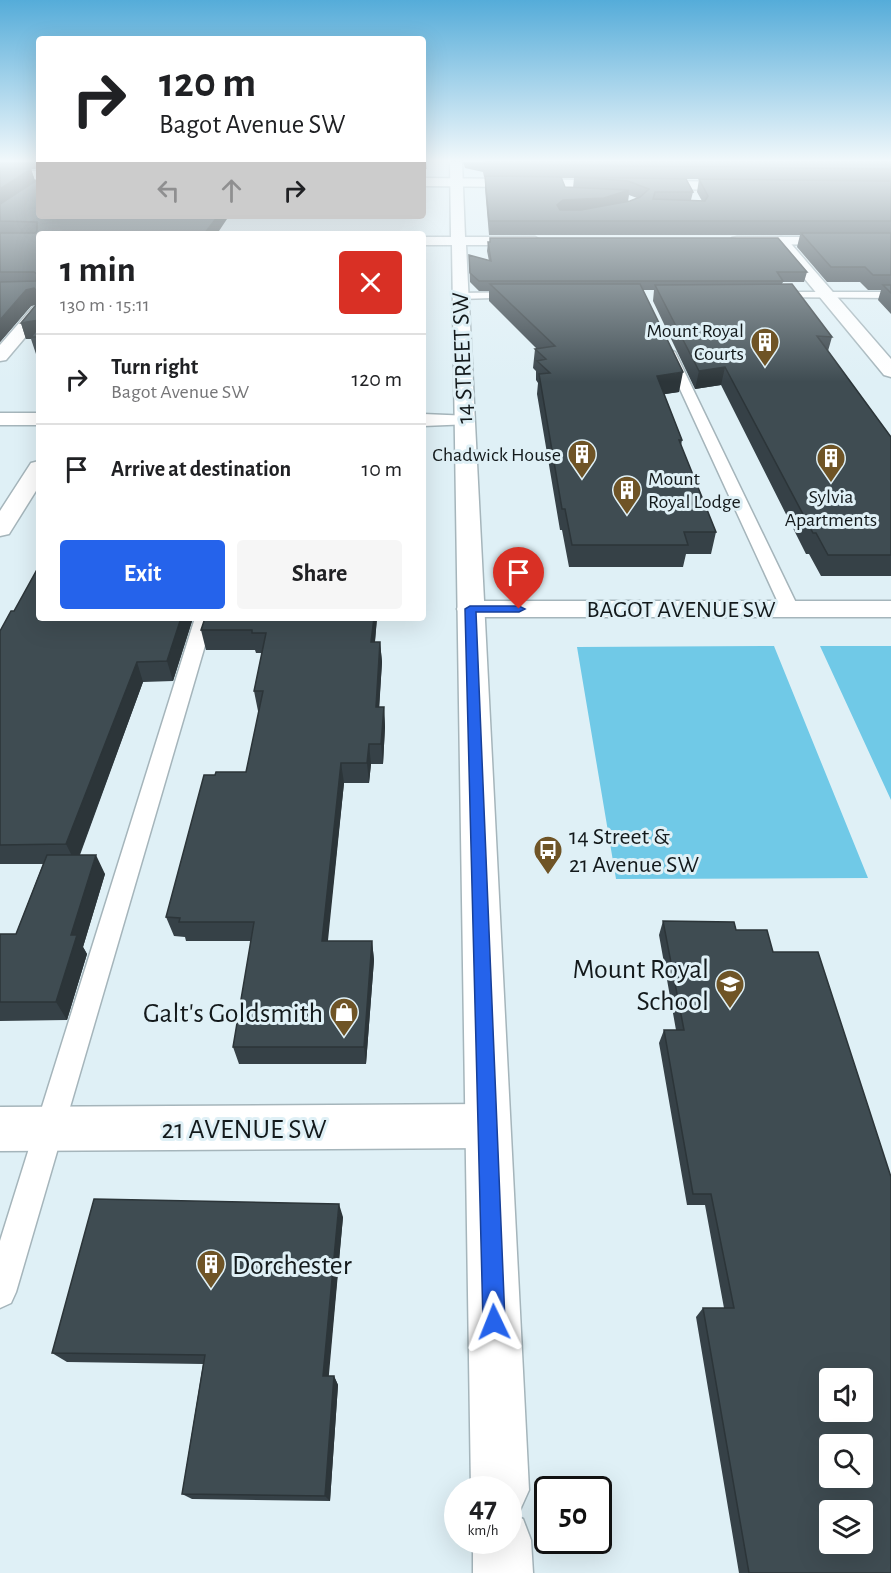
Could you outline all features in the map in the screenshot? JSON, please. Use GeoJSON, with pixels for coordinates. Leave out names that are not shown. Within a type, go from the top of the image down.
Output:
{"type":"FeatureCollection","features":[{"type":"Feature","properties":{"kind":"main road","name":"14 STREET SW"},"geometry":{"type":"LineString","coordinates":[[458,235],[500,1476]]}},
{"type":"Feature","properties":{"kind":"main road"},"geometry":{"type":"LineString","coordinates":[[426,241],[547,241]]}},
{"type":"Feature","properties":{"kind":"main road"},"geometry":{"type":"LineString","coordinates":[[722,241],[891,241]]}},
{"type":"Feature","properties":{"kind":"main road"},"geometry":{"type":"LineString","coordinates":[[781,241],[891,371]]}},
{"type":"Feature","properties":{"kind":"main road"},"geometry":{"type":"LineString","coordinates":[[0,356],[36,314]]}},
{"type":"Feature","properties":{"kind":"main road"},"geometry":{"type":"LineString","coordinates":[[0,419],[36,419]]}},
{"type":"Feature","properties":{"kind":"main road"},"geometry":{"type":"LineString","coordinates":[[426,420],[464,420]]}},
{"type":"Feature","properties":{"kind":"main road"},"geometry":{"type":"LineString","coordinates":[[0,530],[36,473]]}},
{"type":"Feature","properties":{"kind":"main road","name":"BAGOT AVENUE SW"},"geometry":{"type":"LineString","coordinates":[[470,609],[891,609]]}},
{"type":"Feature","properties":{"kind":"main road","name":"21 AVENUE SW"},"geometry":{"type":"LineString","coordinates":[[0,1129],[488,1126]]}},
{"type":"Feature","properties":{"kind":"main road"},"geometry":{"type":"LineString","coordinates":[[502,1554],[503,1573]]}},
{"type":"Feature","properties":{"kind":"lane"},"geometry":{"type":"LineString","coordinates":[[762,295],[891,294]]}},
{"type":"Feature","properties":{"kind":"lane"},"geometry":{"type":"LineString","coordinates":[[459,296],[535,295]]}},
{"type":"Feature","properties":{"kind":"lane"},"geometry":{"type":"LineString","coordinates":[[662,337],[790,609]]}},
{"type":"Feature","properties":{"kind":"lane"},"geometry":{"type":"LineString","coordinates":[[0,1292],[203,621]]}},
{"type":"Feature","properties":{"kind":"shaded area"},"geometry":{"type":"Polygon","coordinates":[[[774,646],[868,878],[616,879],[577,647],[774,646]]]}},
{"type":"Feature","properties":{"kind":"shaded area"},"geometry":{"type":"Polygon","coordinates":[[[820,646],[891,646],[891,800],[820,646]]]}},
{"type":"Feature","properties":{"kind":"building"},"geometry":{"type":"Polygon","coordinates":[[[0,235],[36,235],[36,273],[0,272],[0,235]]]}},
{"type":"Feature","properties":{"kind":"building"},"geometry":{"type":"Polygon","coordinates":[[[803,235],[891,235],[891,275],[873,275],[865,267],[831,267],[803,235]]]}},
{"type":"Feature","properties":{"kind":"building"},"geometry":{"type":"Polygon","coordinates":[[[490,238],[778,238],[807,272],[777,272],[783,281],[479,281],[470,273],[469,255],[491,261],[488,242],[490,238]]]}},
{"type":"Feature","properties":{"kind":"building"},"geometry":{"type":"Polygon","coordinates":[[[36,281],[36,290],[34,288],[26,290],[0,320],[0,282],[36,281]]]}},
{"type":"Feature","properties":{"kind":"building"},"geometry":{"type":"Polygon","coordinates":[[[490,284],[640,284],[683,372],[657,376],[682,440],[679,440],[716,532],[684,532],[688,545],[572,545],[565,509],[562,509],[539,374],[550,373],[537,361],[546,359],[535,349],[555,346],[490,284]]]}},
{"type":"Feature","properties":{"kind":"building"},"geometry":{"type":"Polygon","coordinates":[[[792,284],[832,337],[817,336],[891,437],[891,555],[828,555],[816,533],[813,533],[725,367],[699,371],[655,285],[792,284]]]}},
{"type":"Feature","properties":{"kind":"building"},"geometry":{"type":"Polygon","coordinates":[[[883,285],[891,285],[891,293],[883,285]]]}},
{"type":"Feature","properties":{"kind":"building"},"geometry":{"type":"Polygon","coordinates":[[[36,305],[36,320],[21,323],[36,305]]]}},
{"type":"Feature","properties":{"kind":"building"},"geometry":{"type":"Polygon","coordinates":[[[36,571],[36,621],[180,621],[167,661],[137,662],[66,844],[0,845],[0,631],[11,611],[14,611],[36,571]]]}},
{"type":"Feature","properties":{"kind":"building"},"geometry":{"type":"Polygon","coordinates":[[[204,621],[374,621],[371,642],[380,642],[376,707],[384,707],[381,744],[369,744],[367,763],[341,763],[322,941],[372,941],[364,1047],[233,1047],[254,922],[179,922],[180,918],[166,917],[204,775],[215,775],[216,772],[246,772],[263,691],[254,691],[266,633],[252,633],[252,630],[201,630],[204,621]]]}},
{"type":"Feature","properties":{"kind":"building"},"geometry":{"type":"Polygon","coordinates":[[[47,855],[96,855],[71,935],[77,935],[56,1002],[0,1002],[0,934],[16,934],[47,855]]]}},
{"type":"Feature","properties":{"kind":"building"},"geometry":{"type":"Polygon","coordinates":[[[663,921],[734,922],[736,930],[767,930],[773,952],[818,952],[891,1177],[891,1573],[749,1573],[703,1308],[734,1308],[711,1194],[693,1194],[664,1030],[684,1030],[663,921]]]}},
{"type":"Feature","properties":{"kind":"building","name":"Dorchester"},"geometry":{"type":"Polygon","coordinates":[[[94,1199],[339,1204],[323,1376],[334,1376],[325,1496],[182,1494],[205,1355],[52,1353],[94,1199]]]}},
{"type":"Feature","properties":{"kind":"place","name":"Mount Royal Courts"},"geometry":{"type":"Point","coordinates":[765,368]}},
{"type":"Feature","properties":{"kind":"place","name":"Chadwick House"},"geometry":{"type":"Point","coordinates":[582,480]}},
{"type":"Feature","properties":{"kind":"place","name":"Sylvia Apartments"},"geometry":{"type":"Point","coordinates":[831,484]}},
{"type":"Feature","properties":{"kind":"place","name":"Mount Royal Lodge"},"geometry":{"type":"Point","coordinates":[627,516]}},
{"type":"Feature","properties":{"kind":"place","name":"14 Street & 21 Avenue SW"},"geometry":{"type":"Point","coordinates":[548,876]}},
{"type":"Feature","properties":{"kind":"place","name":"Mount Royal School"},"geometry":{"type":"Point","coordinates":[730,1010]}},
{"type":"Feature","properties":{"kind":"place","name":"Galt's Goldsmith"},"geometry":{"type":"Point","coordinates":[344,1038]}},
{"type":"Feature","properties":{"kind":"place","name":"Dorchester"},"geometry":{"type":"Point","coordinates":[211,1290]}},
{"type":"Feature","properties":{"kind":"route"},"geometry":{"type":"LineString","coordinates":[[494,1322],[470,609],[519,609]]}}]}
